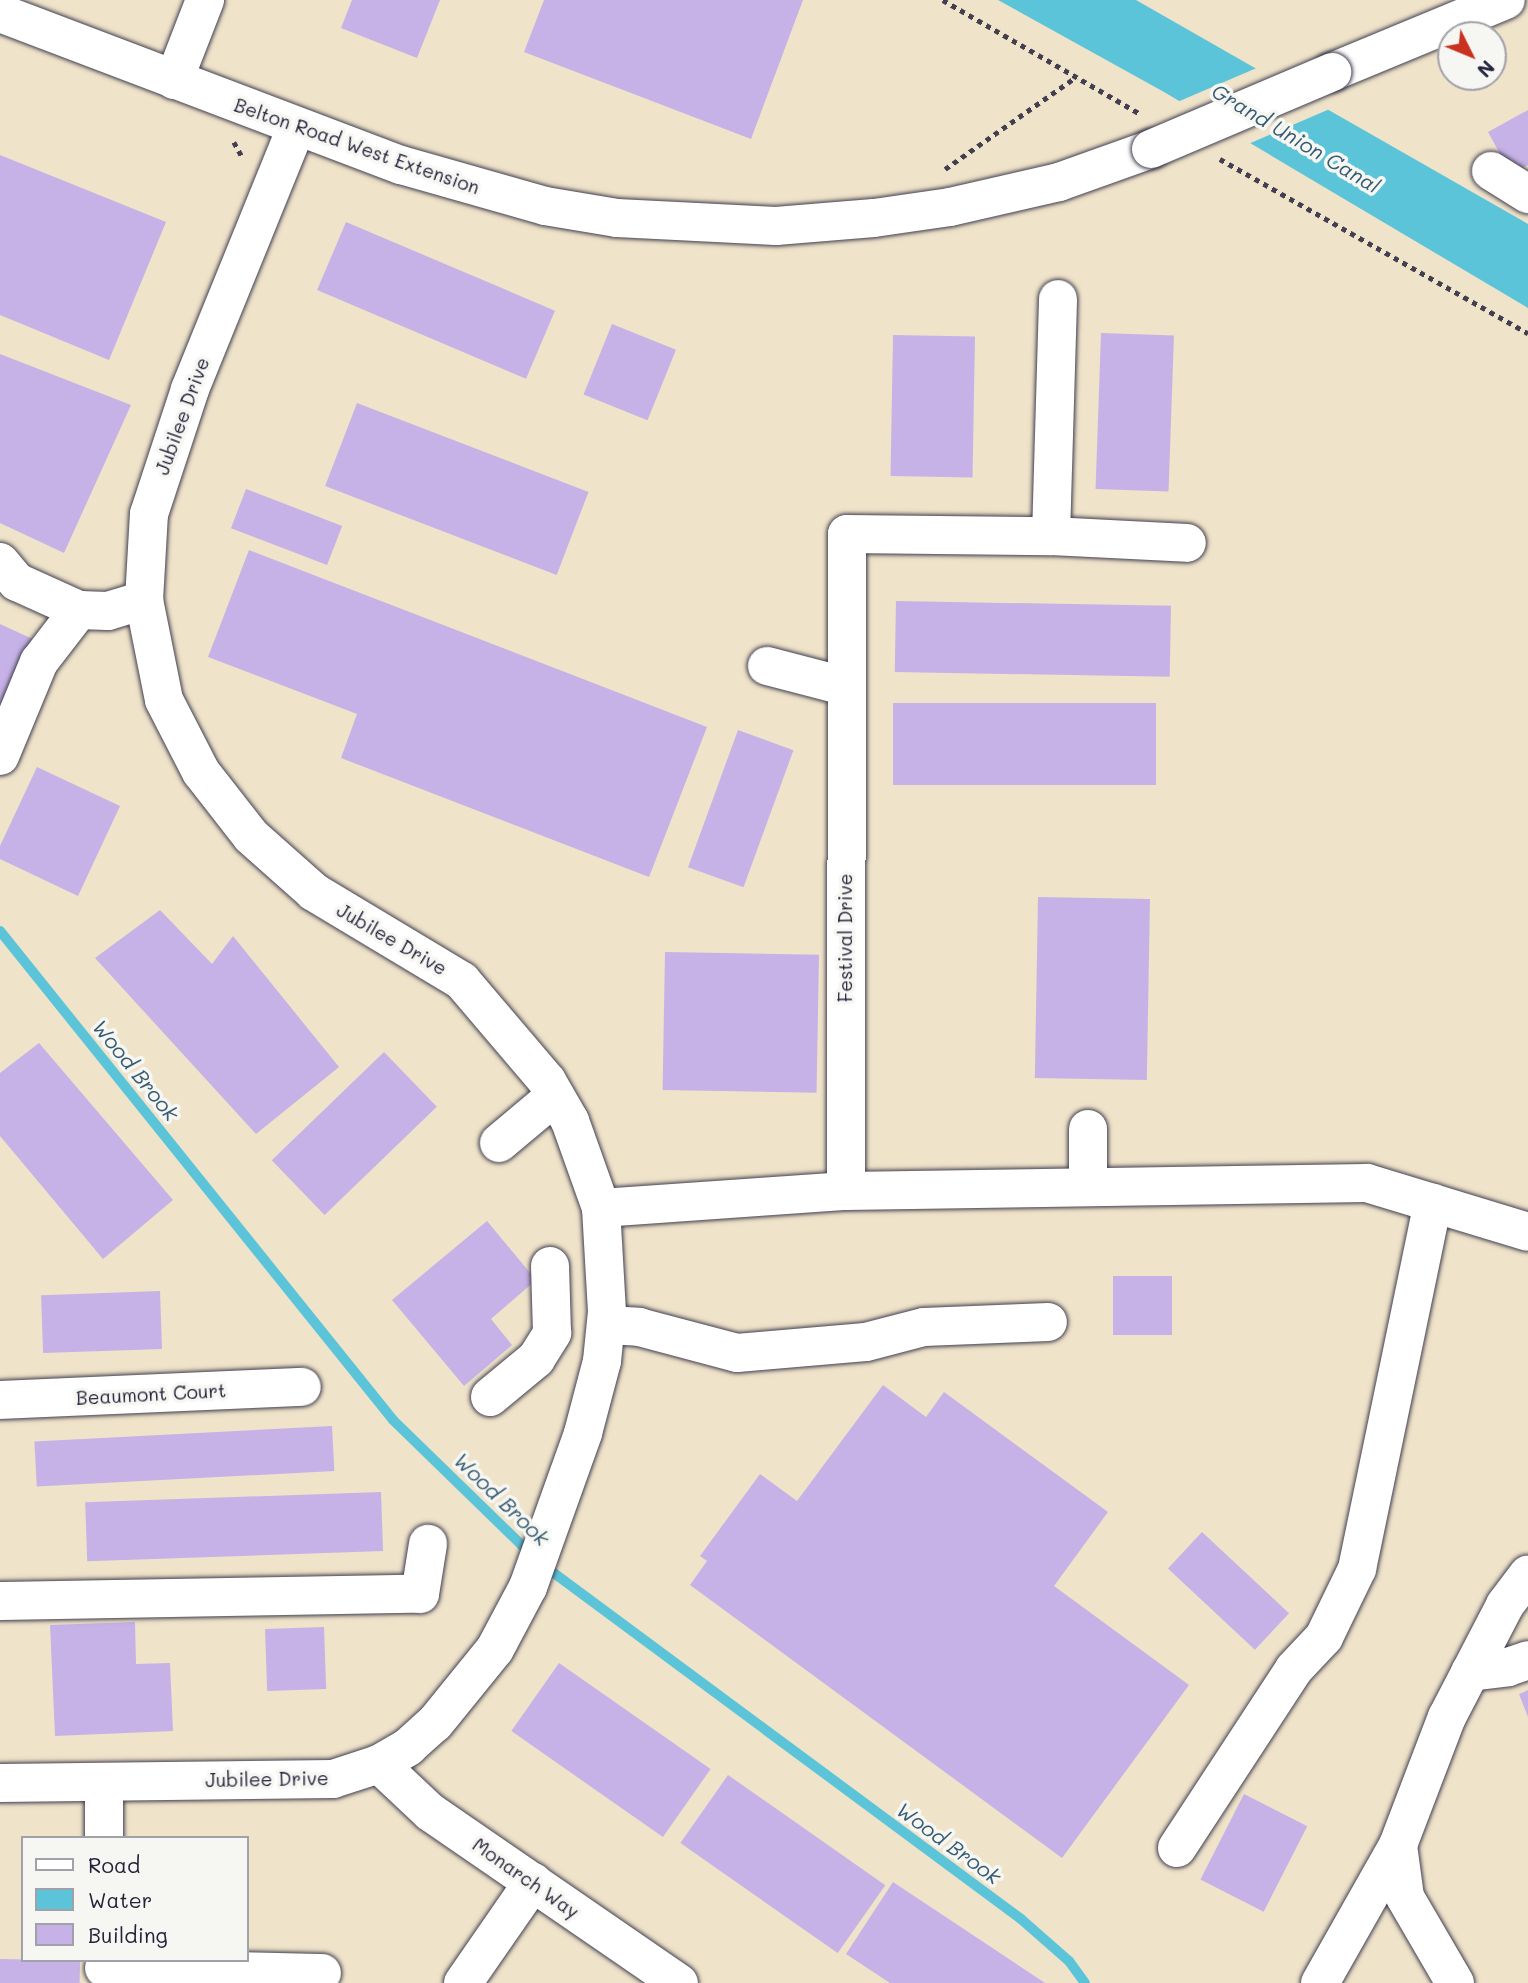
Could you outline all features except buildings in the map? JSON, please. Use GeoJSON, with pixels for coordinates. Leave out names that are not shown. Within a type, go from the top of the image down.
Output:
{"type":"FeatureCollection","features":[{"type":"Feature","properties":{"kind":"street"},"geometry":{"type":"LineString","coordinates":[[174,80],[205,0]]}},
{"type":"Feature","properties":{"kind":"street","name":"Belton Road West Extension"},"geometry":{"type":"LineString","coordinates":[[0,13],[296,128],[446,179],[545,206],[691,225],[776,226],[950,207],[1059,182],[1149,133],[1332,72],[1506,0]]}},
{"type":"Feature","properties":{"kind":"street","name":"Jubilee Drive"},"geometry":{"type":"LineString","coordinates":[[0,1783],[332,1779],[379,1764],[426,1731],[495,1649],[528,1587],[583,1433],[605,1330],[601,1208],[587,1163],[555,1096],[517,1041],[462,981],[314,892],[251,836],[201,772],[178,734],[164,700],[144,600],[149,514],[165,459],[296,128]]}},
{"type":"Feature","properties":{"kind":"street"},"geometry":{"type":"LineString","coordinates":[[1491,171],[1528,194]]}},
{"type":"Feature","properties":{"kind":"street"},"geometry":{"type":"LineString","coordinates":[[1058,299],[1051,536],[1187,544]]}},
{"type":"Feature","properties":{"kind":"street","name":"Festival Drive"},"geometry":{"type":"LineString","coordinates":[[846,1191],[844,686],[847,534],[1051,536]]}},
{"type":"Feature","properties":{"kind":"street"},"geometry":{"type":"LineString","coordinates":[[0,562],[17,582],[79,610],[108,611],[144,600]]}},
{"type":"Feature","properties":{"kind":"street"},"geometry":{"type":"LineString","coordinates":[[0,756],[39,662],[79,610]]}},
{"type":"Feature","properties":{"kind":"street"},"geometry":{"type":"LineString","coordinates":[[767,666],[844,686]]}},
{"type":"Feature","properties":{"kind":"street"},"geometry":{"type":"LineString","coordinates":[[499,1143],[555,1096]]}},
{"type":"Feature","properties":{"kind":"street"},"geometry":{"type":"LineString","coordinates":[[1088,1129],[1088,1186]]}},
{"type":"Feature","properties":{"kind":"street"},"geometry":{"type":"LineString","coordinates":[[601,1208],[846,1191],[1367,1183],[1528,1232]]}},
{"type":"Feature","properties":{"kind":"street"},"geometry":{"type":"LineString","coordinates":[[1177,1847],[1294,1669],[1324,1637],[1357,1569],[1433,1203]]}},
{"type":"Feature","properties":{"kind":"street"},"geometry":{"type":"LineString","coordinates":[[490,1397],[536,1359],[552,1333],[550,1266]]}},
{"type":"Feature","properties":{"kind":"street"},"geometry":{"type":"LineString","coordinates":[[552,1333],[639,1327],[737,1353],[866,1342],[924,1327],[1048,1322]]}},
{"type":"Feature","properties":{"kind":"street","name":"Beaumont Court"},"geometry":{"type":"LineString","coordinates":[[0,1401],[302,1387]]}},
{"type":"Feature","properties":{"kind":"street"},"geometry":{"type":"LineString","coordinates":[[0,1601],[420,1594],[428,1544]]}},
{"type":"Feature","properties":{"kind":"street"},"geometry":{"type":"LineString","coordinates":[[1320,1983],[1398,1845],[1447,1717],[1505,1605],[1528,1575]]}},
{"type":"Feature","properties":{"kind":"street"},"geometry":{"type":"LineString","coordinates":[[1470,1672],[1528,1660]]}},
{"type":"Feature","properties":{"kind":"street","name":"Monarch Way"},"geometry":{"type":"LineString","coordinates":[[379,1764],[430,1812],[679,1983]]}},
{"type":"Feature","properties":{"kind":"street"},"geometry":{"type":"LineString","coordinates":[[104,1782],[104,1836]]}},
{"type":"Feature","properties":{"kind":"street"},"geometry":{"type":"LineString","coordinates":[[1398,1845],[1405,1897],[1455,1983]]}},
{"type":"Feature","properties":{"kind":"street"},"geometry":{"type":"LineString","coordinates":[[463,1983],[533,1882]]}},
{"type":"Feature","properties":{"kind":"street"},"geometry":{"type":"LineString","coordinates":[[104,1970],[322,1973]]}},
{"type":"Feature","properties":{"kind":"path"},"geometry":{"type":"LineString","coordinates":[[943,0],[1076,77],[1149,133]]}},
{"type":"Feature","properties":{"kind":"path"},"geometry":{"type":"LineString","coordinates":[[939,172],[1076,77]]}},
{"type":"Feature","properties":{"kind":"path"},"geometry":{"type":"LineString","coordinates":[[1207,151],[1528,333]]}},
{"type":"Feature","properties":{"kind":"water","name":"Grand Union Canal"},"geometry":{"type":"Polygon","coordinates":[[[998,0],[1136,0],[1528,224],[1528,308],[1164,92],[998,0]]]}},
{"type":"Feature","properties":{"kind":"pier"},"geometry":{"type":"Polygon","coordinates":[[[1259,67],[1332,108],[1246,145],[1175,103],[1259,67]]]}},
{"type":"Feature","properties":{"kind":"waterway","name":"Wood Brook"},"geometry":{"type":"LineString","coordinates":[[0,931],[393,1420],[531,1554]]}},
{"type":"Feature","properties":{"kind":"waterway","name":"Wood Brook"},"geometry":{"type":"LineString","coordinates":[[543,1565],[1021,1919],[1069,1961],[1085,1983]]}}]}
